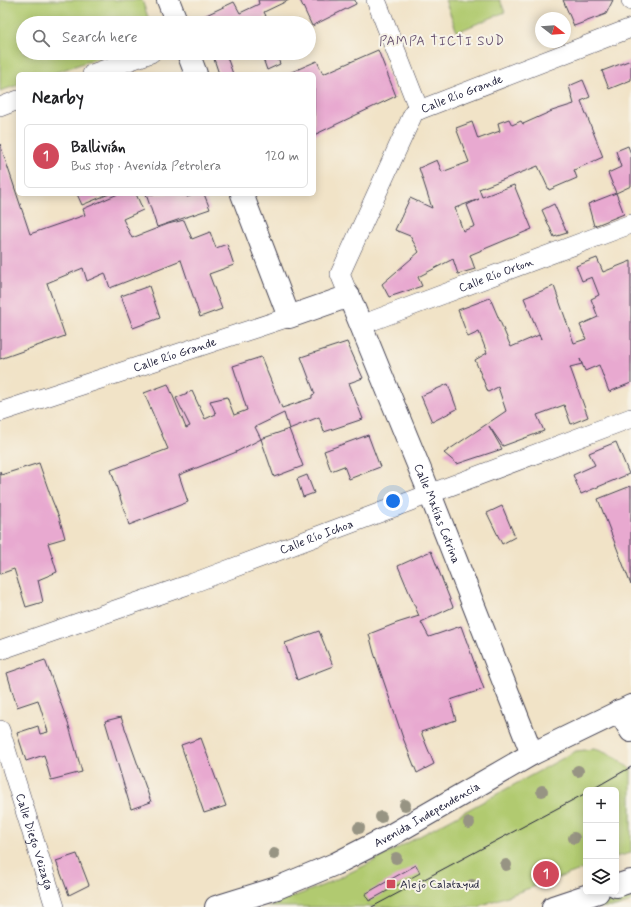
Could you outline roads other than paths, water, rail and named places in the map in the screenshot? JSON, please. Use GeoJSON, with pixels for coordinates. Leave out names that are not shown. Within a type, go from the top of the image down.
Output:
{"type":"FeatureCollection","features":[{"type":"Feature","properties":{"kind":"main road"},"geometry":{"type":"LineString","coordinates":[[168,0],[174,16]]}},
{"type":"Feature","properties":{"kind":"main road"},"geometry":{"type":"LineString","coordinates":[[191,60],[195,72]]}},
{"type":"Feature","properties":{"kind":"main road"},"geometry":{"type":"LineString","coordinates":[[243,196],[289,317]]}},
{"type":"Feature","properties":{"kind":"main road","name":"Calle Río Grande"},"geometry":{"type":"LineString","coordinates":[[289,317],[349,296]]}},
{"type":"Feature","properties":{"kind":"main road","name":"Calle Matías Cotrina"},"geometry":{"type":"LineString","coordinates":[[349,296],[430,494],[532,754]]}},
{"type":"Feature","properties":{"kind":"main road"},"geometry":{"type":"LineString","coordinates":[[625,708],[631,730]]}},
{"type":"Feature","properties":{"kind":"main road","name":"Avenida Independencia"},"geometry":{"type":"LineString","coordinates":[[216,907],[277,888],[335,864],[388,838],[532,754],[625,708]]}},
{"type":"Feature","properties":{"kind":"main road"},"geometry":{"type":"LineString","coordinates":[[619,885],[631,881]]}},
{"type":"Feature","properties":{"kind":"main road"},"geometry":{"type":"LineString","coordinates":[[553,907],[589,895]]}},
{"type":"Feature","properties":{"kind":"street"},"geometry":{"type":"LineString","coordinates":[[376,0],[419,110]]}},
{"type":"Feature","properties":{"kind":"street","name":"Calle Río Grande"},"geometry":{"type":"LineString","coordinates":[[340,274],[414,112],[631,28]]}},
{"type":"Feature","properties":{"kind":"street"},"geometry":{"type":"LineString","coordinates":[[98,72],[131,60]]}},
{"type":"Feature","properties":{"kind":"street"},"geometry":{"type":"LineString","coordinates":[[0,107],[16,101]]}},
{"type":"Feature","properties":{"kind":"street","name":"Calle Río Orton"},"geometry":{"type":"LineString","coordinates":[[361,325],[631,224]]}},
{"type":"Feature","properties":{"kind":"street","name":"Calle Matías Cotrina"},"geometry":{"type":"LineString","coordinates":[[340,274],[349,296]]}},
{"type":"Feature","properties":{"kind":"street","name":"Calle Río Grande"},"geometry":{"type":"LineString","coordinates":[[0,412],[289,317]]}},
{"type":"Feature","properties":{"kind":"street","name":"Calle Río Ichoa"},"geometry":{"type":"LineString","coordinates":[[0,650],[193,583],[631,418]]}},
{"type":"Feature","properties":{"kind":"street","name":"Calle Diego Veizaga"},"geometry":{"type":"LineString","coordinates":[[0,730],[55,907]]}},
{"type":"Feature","properties":{"kind":"tram line"},"geometry":{"type":"LineString","coordinates":[[596,787],[631,767]]}},
{"type":"Feature","properties":{"kind":"tram line"},"geometry":{"type":"LineString","coordinates":[[372,907],[583,795]]}},
{"type":"Feature","properties":{"kind":"place","name":"Ballivián"},"geometry":{"type":"Point","coordinates":[546,874]}},
{"type":"Feature","properties":{"kind":"place","name":"Alejo Calatayud"},"geometry":{"type":"Point","coordinates":[391,884]}},
{"type":"Feature","properties":{"kind":"district","name":"PAMPA TICTI SUD"},"geometry":{"type":"Point","coordinates":[442,40]}}]}
